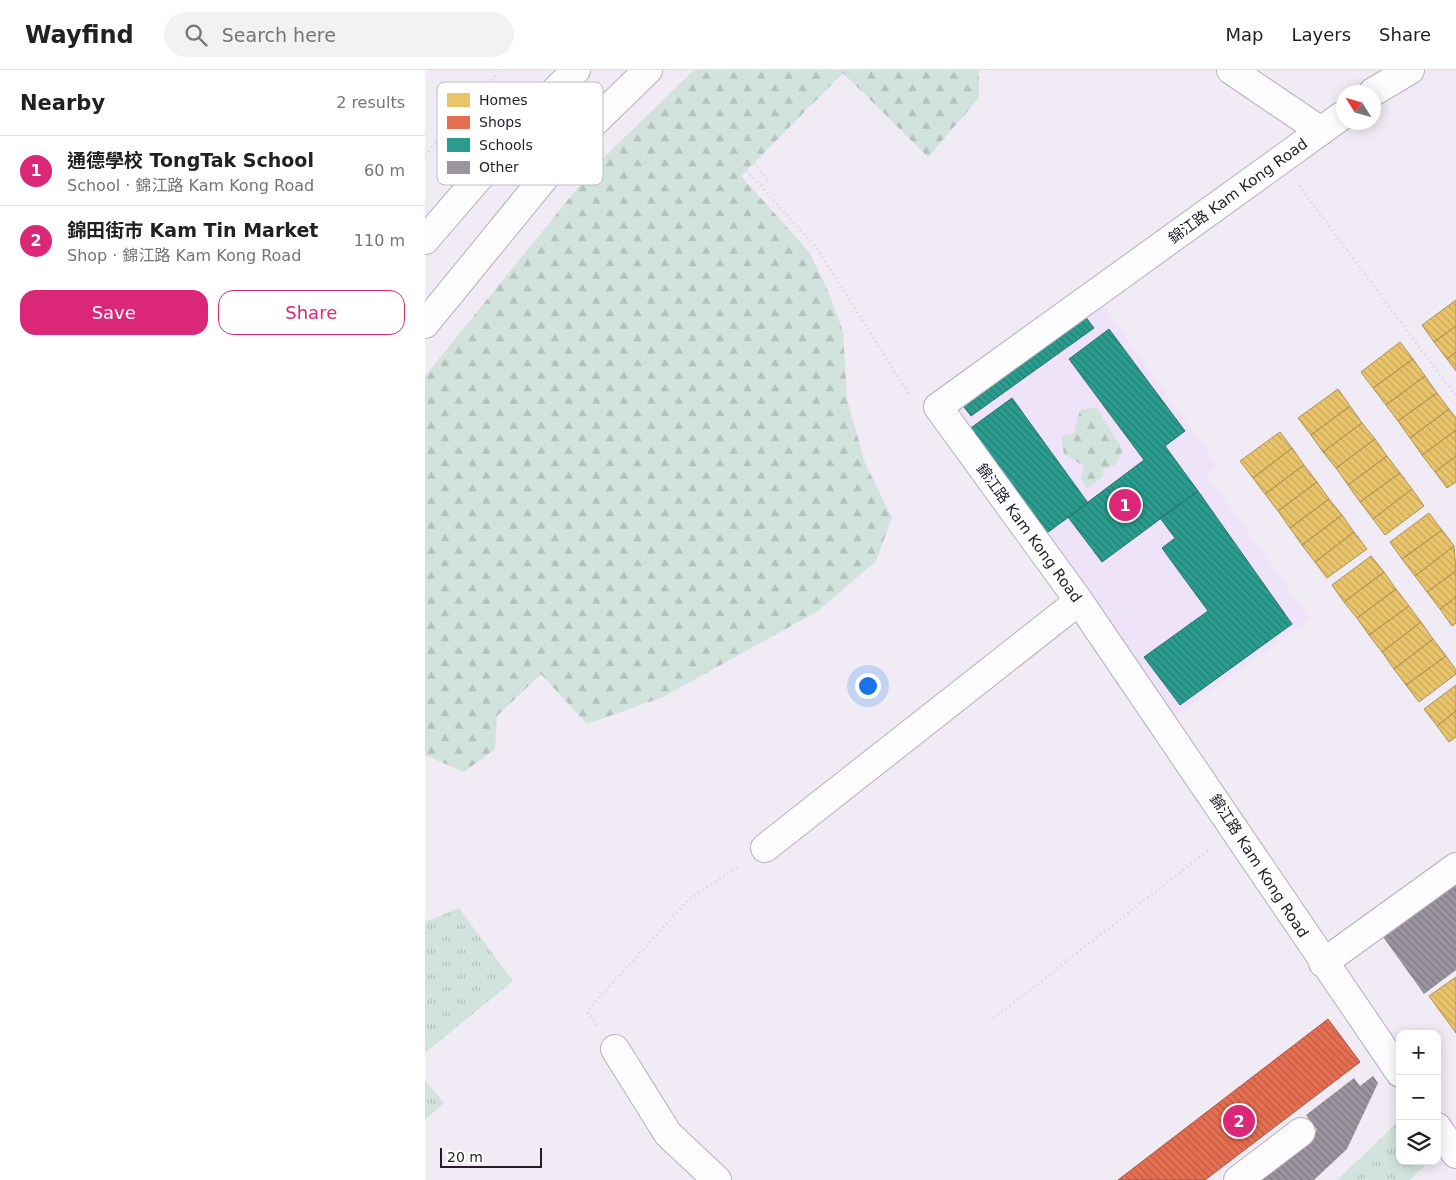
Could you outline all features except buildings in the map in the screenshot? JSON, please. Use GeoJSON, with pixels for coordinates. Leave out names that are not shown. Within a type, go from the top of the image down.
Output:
{"type":"FeatureCollection","features":[{"type":"Feature","properties":{"kind":"street"},"geometry":{"type":"LineString","coordinates":[[564,82],[576,70]]}},
{"type":"Feature","properties":{"kind":"street"},"geometry":{"type":"LineString","coordinates":[[603,114],[648,70]]}},
{"type":"Feature","properties":{"kind":"street"},"geometry":{"type":"LineString","coordinates":[[1231,70],[1321,131]]}},
{"type":"Feature","properties":{"kind":"street"},"geometry":{"type":"LineString","coordinates":[[1381,87],[1411,70]]}},
{"type":"Feature","properties":{"kind":"street","name":"錦江路 Kam Kong Road"},"geometry":{"type":"LineString","coordinates":[[1336,120],[938,407],[1079,601],[1236,829],[1323,963],[1396,1067]]}},
{"type":"Feature","properties":{"kind":"street"},"geometry":{"type":"LineString","coordinates":[[425,240],[472,185]]}},
{"type":"Feature","properties":{"kind":"street"},"geometry":{"type":"LineString","coordinates":[[425,324],[538,185]]}},
{"type":"Feature","properties":{"kind":"street"},"geometry":{"type":"LineString","coordinates":[[765,848],[1079,601]]}},
{"type":"Feature","properties":{"kind":"street"},"geometry":{"type":"LineString","coordinates":[[1323,963],[1456,867]]}},
{"type":"Feature","properties":{"kind":"street"},"geometry":{"type":"LineString","coordinates":[[615,1049],[668,1134],[717,1180]]}},
{"type":"Feature","properties":{"kind":"street"},"geometry":{"type":"LineString","coordinates":[[1238,1180],[1301,1132]]}},
{"type":"Feature","properties":{"kind":"street"},"geometry":{"type":"LineString","coordinates":[[1441,1132],[1456,1154]]}},
{"type":"Feature","properties":{"kind":"path"},"geometry":{"type":"LineString","coordinates":[[489,82],[500,70]]}},
{"type":"Feature","properties":{"kind":"path"},"geometry":{"type":"LineString","coordinates":[[425,155],[437,141]]}},
{"type":"Feature","properties":{"kind":"path"},"geometry":{"type":"LineString","coordinates":[[740,149],[769,180],[761,186]]}},
{"type":"Feature","properties":{"kind":"path"},"geometry":{"type":"LineString","coordinates":[[733,156],[817,248],[922,417],[938,407]]}},
{"type":"Feature","properties":{"kind":"path"},"geometry":{"type":"LineString","coordinates":[[1280,162],[1456,396]]}},
{"type":"Feature","properties":{"kind":"path"},"geometry":{"type":"LineString","coordinates":[[994,1018],[1236,829]]}},
{"type":"Feature","properties":{"kind":"path"},"geometry":{"type":"LineString","coordinates":[[615,1049],[587,1011],[689,899],[765,848]]}},
{"type":"Feature","properties":{"kind":"shaded area"},"geometry":{"type":"Polygon","coordinates":[[[1101,302],[1218,466],[1207,475],[1310,619],[1174,717],[953,409],[1101,302]]]}},
{"type":"Feature","properties":{"kind":"green space"},"geometry":{"type":"Polygon","coordinates":[[[694,70],[979,70],[979,98],[928,157],[843,73],[741,176],[810,253],[828,291],[843,331],[847,399],[865,463],[892,518],[876,561],[818,611],[663,697],[587,724],[541,674],[497,716],[495,749],[464,772],[425,755],[425,376],[580,185],[603,185],[603,158],[694,70]]]}},
{"type":"Feature","properties":{"kind":"green space"},"geometry":{"type":"Polygon","coordinates":[[[1096,407],[1123,450],[1115,465],[1103,469],[1103,476],[1087,489],[1081,479],[1084,466],[1064,454],[1061,436],[1074,433],[1080,410],[1096,407]]]}},
{"type":"Feature","properties":{"kind":"green space"},"geometry":{"type":"Polygon","coordinates":[[[459,908],[513,981],[425,1053],[425,922],[459,908]]]}},
{"type":"Feature","properties":{"kind":"green space"},"geometry":{"type":"Polygon","coordinates":[[[425,1080],[444,1103],[425,1120],[425,1080]]]}},
{"type":"Feature","properties":{"kind":"green space"},"geometry":{"type":"Polygon","coordinates":[[[1396,1124],[1396,1165],[1425,1165],[1410,1180],[1337,1180],[1396,1124]]]}},
{"type":"Feature","properties":{"kind":"place","name":"通德學校 TongTak School"},"geometry":{"type":"Point","coordinates":[1125,505]}},
{"type":"Feature","properties":{"kind":"place","name":"錦田街市 Kam Tin Market"},"geometry":{"type":"Point","coordinates":[1239,1121]}}]}
